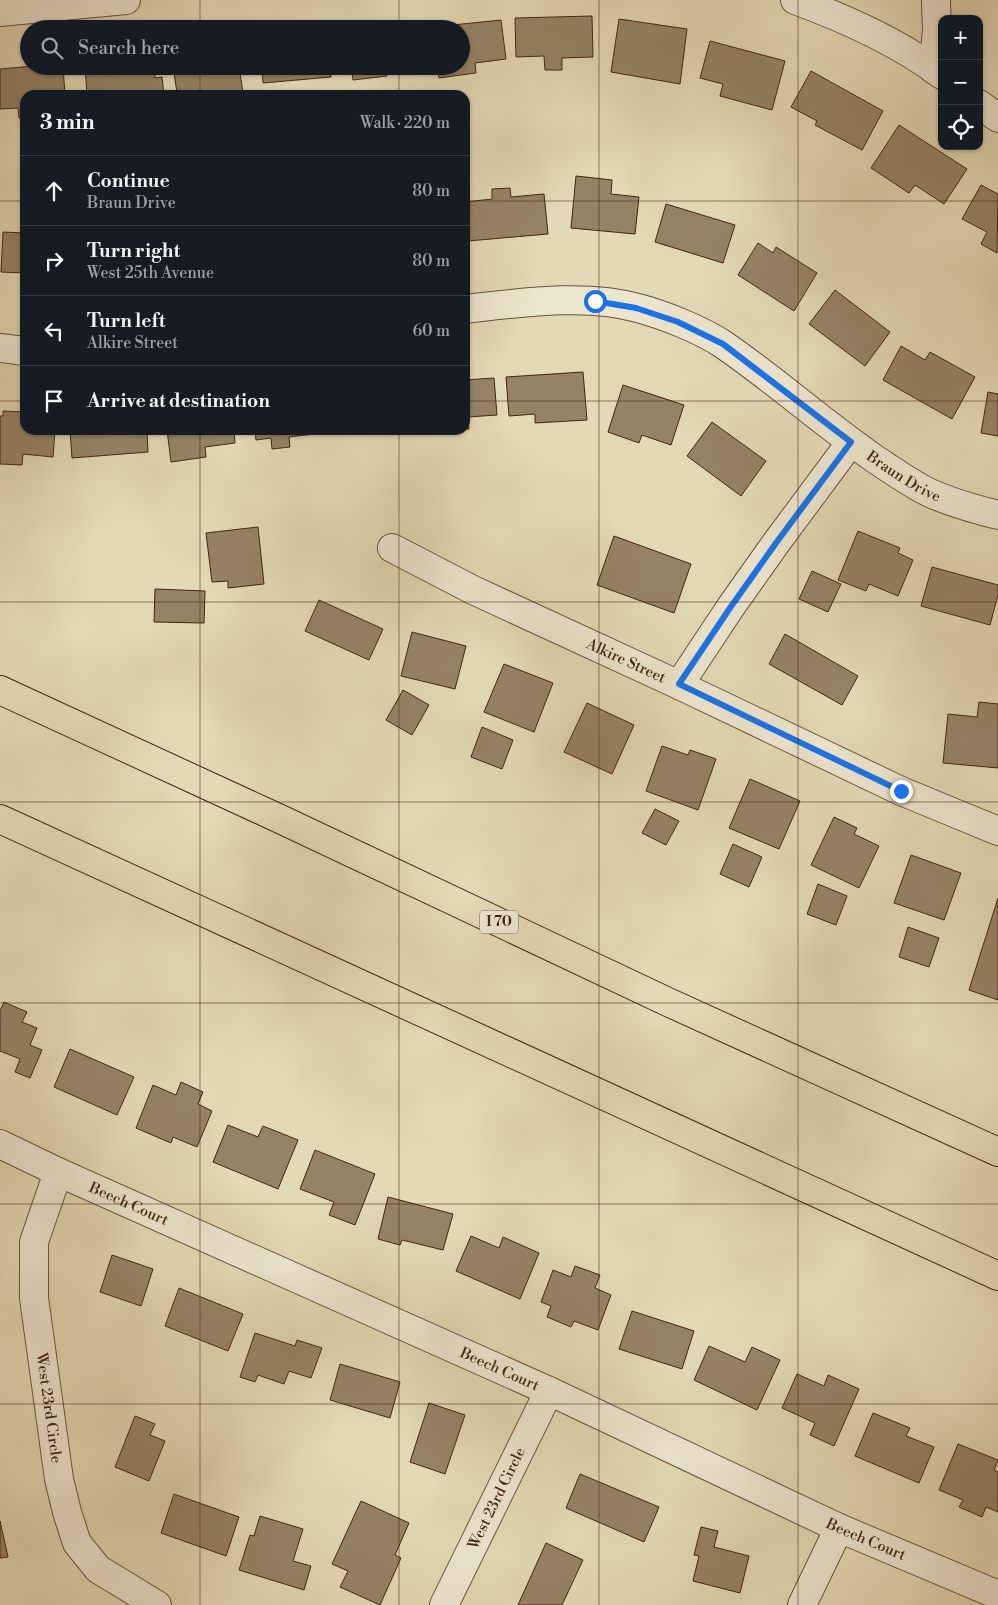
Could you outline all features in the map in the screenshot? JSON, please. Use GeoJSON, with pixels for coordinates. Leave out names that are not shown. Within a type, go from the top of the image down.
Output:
{"type":"FeatureCollection","features":[{"type":"Feature","properties":{"kind":"highway","name":"I 70"},"geometry":{"type":"LineString","coordinates":[[0,690],[278,818],[670,1003],[998,1152]]}},
{"type":"Feature","properties":{"kind":"highway"},"geometry":{"type":"LineString","coordinates":[[0,818],[998,1276]]}},
{"type":"Feature","properties":{"kind":"street"},"geometry":{"type":"LineString","coordinates":[[0,12],[43,4],[126,0]]}},
{"type":"Feature","properties":{"kind":"street"},"geometry":{"type":"LineString","coordinates":[[795,0],[825,11],[877,36],[937,72]]}},
{"type":"Feature","properties":{"kind":"street"},"geometry":{"type":"LineString","coordinates":[[936,0],[937,72]]}},
{"type":"Feature","properties":{"kind":"street"},"geometry":{"type":"LineString","coordinates":[[980,105],[998,118]]}},
{"type":"Feature","properties":{"kind":"street","name":"Braun Drive"},"geometry":{"type":"LineString","coordinates":[[470,308],[530,302],[595,301],[636,308],[678,322],[723,344],[851,442],[928,492],[966,507],[998,515]]}},
{"type":"Feature","properties":{"kind":"street"},"geometry":{"type":"LineString","coordinates":[[0,348],[20,350]]}},
{"type":"Feature","properties":{"kind":"street"},"geometry":{"type":"LineString","coordinates":[[679,684],[776,543],[851,442]]}},
{"type":"Feature","properties":{"kind":"street","name":"Alkire Street"},"geometry":{"type":"LineString","coordinates":[[392,548],[473,590],[679,684],[901,791],[998,831]]}},
{"type":"Feature","properties":{"kind":"street","name":"Beech Court"},"geometry":{"type":"LineString","coordinates":[[0,1144],[58,1172],[549,1391],[839,1528],[998,1595]]}},
{"type":"Feature","properties":{"kind":"street","name":"West 23rd Circle"},"geometry":{"type":"LineString","coordinates":[[58,1172],[34,1242],[34,1298],[61,1487],[77,1542],[98,1569],[157,1605]]}},
{"type":"Feature","properties":{"kind":"street","name":"West 23rd Circle"},"geometry":{"type":"LineString","coordinates":[[444,1605],[549,1391]]}},
{"type":"Feature","properties":{"kind":"street"},"geometry":{"type":"LineString","coordinates":[[802,1605],[839,1528]]}},
{"type":"Feature","properties":{"kind":"building"},"geometry":{"type":"Polygon","coordinates":[[[592,16],[593,57],[562,58],[562,70],[545,70],[544,56],[516,57],[515,18],[592,16]]]}},
{"type":"Feature","properties":{"kind":"building"},"geometry":{"type":"Polygon","coordinates":[[[619,19],[687,29],[680,84],[611,72],[619,19]]]}},
{"type":"Feature","properties":{"kind":"building"},"geometry":{"type":"Polygon","coordinates":[[[501,20],[506,59],[475,63],[476,73],[470,74],[470,23],[501,20]]]}},
{"type":"Feature","properties":{"kind":"building"},"geometry":{"type":"Polygon","coordinates":[[[710,41],[785,61],[772,110],[720,96],[723,84],[700,78],[710,41]]]}},
{"type":"Feature","properties":{"kind":"building"},"geometry":{"type":"Polygon","coordinates":[[[20,67],[20,75],[64,75],[65,90],[20,90],[19,118],[18,108],[0,109],[0,69],[20,67]]]}},
{"type":"Feature","properties":{"kind":"building"},"geometry":{"type":"Polygon","coordinates":[[[811,71],[883,111],[862,150],[815,125],[817,121],[791,107],[811,71]]]}},
{"type":"Feature","properties":{"kind":"building"},"geometry":{"type":"Polygon","coordinates":[[[86,75],[155,75],[155,78],[162,77],[163,90],[87,90],[86,75]]]}},
{"type":"Feature","properties":{"kind":"building"},"geometry":{"type":"Polygon","coordinates":[[[174,75],[240,75],[243,90],[177,90],[174,75]]]}},
{"type":"Feature","properties":{"kind":"building"},"geometry":{"type":"Polygon","coordinates":[[[263,75],[331,75],[331,77],[263,83],[263,75]]]}},
{"type":"Feature","properties":{"kind":"building"},"geometry":{"type":"Polygon","coordinates":[[[352,75],[387,76],[353,80],[352,75]]]}},
{"type":"Feature","properties":{"kind":"building"},"geometry":{"type":"Polygon","coordinates":[[[438,75],[461,75],[439,78],[438,75]]]}},
{"type":"Feature","properties":{"kind":"building"},"geometry":{"type":"Polygon","coordinates":[[[899,125],[967,169],[944,204],[915,185],[909,193],[871,168],[899,125]]]}},
{"type":"Feature","properties":{"kind":"building"},"geometry":{"type":"Polygon","coordinates":[[[576,176],[612,180],[611,194],[639,197],[635,234],[571,228],[576,176]]]}},
{"type":"Feature","properties":{"kind":"building"},"geometry":{"type":"Polygon","coordinates":[[[981,185],[998,194],[997,253],[981,244],[987,232],[962,219],[981,185]]]}},
{"type":"Feature","properties":{"kind":"building"},"geometry":{"type":"Polygon","coordinates":[[[510,188],[511,197],[544,194],[548,234],[470,241],[470,201],[492,199],[492,189],[510,188]]]}},
{"type":"Feature","properties":{"kind":"building"},"geometry":{"type":"Polygon","coordinates":[[[666,204],[735,225],[723,263],[655,242],[666,204]]]}},
{"type":"Feature","properties":{"kind":"building"},"geometry":{"type":"Polygon","coordinates":[[[3,232],[20,233],[20,273],[1,272],[3,232]]]}},
{"type":"Feature","properties":{"kind":"building"},"geometry":{"type":"Polygon","coordinates":[[[758,243],[773,253],[776,247],[817,273],[794,311],[738,275],[758,243]]]}},
{"type":"Feature","properties":{"kind":"building"},"geometry":{"type":"Polygon","coordinates":[[[835,290],[890,332],[865,366],[809,324],[835,290]]]}},
{"type":"Feature","properties":{"kind":"building"},"geometry":{"type":"Polygon","coordinates":[[[901,346],[925,360],[930,352],[975,377],[952,419],[883,380],[901,346]]]}},
{"type":"Feature","properties":{"kind":"building"},"geometry":{"type":"Polygon","coordinates":[[[583,372],[587,420],[535,423],[535,414],[509,416],[506,377],[583,372]]]}},
{"type":"Feature","properties":{"kind":"building"},"geometry":{"type":"Polygon","coordinates":[[[494,378],[497,415],[470,417],[470,380],[494,378]]]}},
{"type":"Feature","properties":{"kind":"building"},"geometry":{"type":"Polygon","coordinates":[[[623,385],[684,405],[671,445],[642,435],[639,443],[608,432],[623,385]]]}},
{"type":"Feature","properties":{"kind":"building"},"geometry":{"type":"Polygon","coordinates":[[[988,392],[998,394],[998,436],[981,433],[988,392]]]}},
{"type":"Feature","properties":{"kind":"building"},"geometry":{"type":"Polygon","coordinates":[[[3,411],[20,412],[20,435],[55,435],[53,457],[23,454],[22,465],[0,464],[0,416],[3,416],[3,411]]]}},
{"type":"Feature","properties":{"kind":"building"},"geometry":{"type":"Polygon","coordinates":[[[712,422],[766,461],[741,496],[687,456],[712,422]]]}},
{"type":"Feature","properties":{"kind":"building"},"geometry":{"type":"Polygon","coordinates":[[[70,435],[147,435],[148,452],[72,458],[70,435]]]}},
{"type":"Feature","properties":{"kind":"building"},"geometry":{"type":"Polygon","coordinates":[[[168,435],[234,435],[235,443],[205,447],[206,457],[171,462],[168,435]]]}},
{"type":"Feature","properties":{"kind":"building"},"geometry":{"type":"Polygon","coordinates":[[[256,435],[306,435],[289,437],[290,447],[272,449],[271,438],[256,440],[256,435]]]}},
{"type":"Feature","properties":{"kind":"building"},"geometry":{"type":"Polygon","coordinates":[[[258,527],[264,584],[228,588],[228,581],[212,582],[206,533],[258,527]]]}},
{"type":"Feature","properties":{"kind":"building"},"geometry":{"type":"Polygon","coordinates":[[[858,531],[900,548],[898,553],[913,560],[898,596],[869,584],[866,591],[838,580],[858,531]]]}},
{"type":"Feature","properties":{"kind":"building"},"geometry":{"type":"Polygon","coordinates":[[[614,536],[691,564],[674,613],[597,585],[614,536]]]}},
{"type":"Feature","properties":{"kind":"building"},"geometry":{"type":"Polygon","coordinates":[[[932,567],[998,585],[998,595],[990,625],[921,606],[932,567]]]}},
{"type":"Feature","properties":{"kind":"building"},"geometry":{"type":"Polygon","coordinates":[[[812,571],[841,584],[828,612],[799,599],[812,571]]]}},
{"type":"Feature","properties":{"kind":"building"},"geometry":{"type":"Polygon","coordinates":[[[155,589],[205,591],[204,623],[154,622],[155,589]]]}},
{"type":"Feature","properties":{"kind":"building"},"geometry":{"type":"Polygon","coordinates":[[[319,600],[383,629],[369,660],[305,631],[319,600]]]}},
{"type":"Feature","properties":{"kind":"building"},"geometry":{"type":"Polygon","coordinates":[[[412,632],[466,646],[455,689],[401,676],[412,632]]]}},
{"type":"Feature","properties":{"kind":"building"},"geometry":{"type":"Polygon","coordinates":[[[785,634],[858,676],[842,705],[769,664],[785,634]]]}},
{"type":"Feature","properties":{"kind":"building"},"geometry":{"type":"Polygon","coordinates":[[[504,664],[553,683],[534,732],[484,712],[504,664]]]}},
{"type":"Feature","properties":{"kind":"building"},"geometry":{"type":"Polygon","coordinates":[[[403,690],[429,705],[412,735],[386,720],[403,690]]]}},
{"type":"Feature","properties":{"kind":"building"},"geometry":{"type":"Polygon","coordinates":[[[979,702],[998,704],[998,768],[943,763],[948,714],[977,717],[979,702]]]}},
{"type":"Feature","properties":{"kind":"building"},"geometry":{"type":"Polygon","coordinates":[[[587,703],[634,725],[612,774],[564,752],[587,703]]]}},
{"type":"Feature","properties":{"kind":"building"},"geometry":{"type":"Polygon","coordinates":[[[482,727],[513,740],[502,769],[471,757],[482,727]]]}},
{"type":"Feature","properties":{"kind":"building"},"geometry":{"type":"Polygon","coordinates":[[[662,746],[688,755],[690,750],[716,759],[698,810],[646,791],[662,746]]]}},
{"type":"Feature","properties":{"kind":"building"},"geometry":{"type":"Polygon","coordinates":[[[750,779],[800,801],[779,849],[729,828],[750,779]]]}},
{"type":"Feature","properties":{"kind":"building"},"geometry":{"type":"Polygon","coordinates":[[[655,809],[679,821],[666,845],[642,833],[655,809]]]}},
{"type":"Feature","properties":{"kind":"building"},"geometry":{"type":"Polygon","coordinates":[[[834,817],[857,828],[854,834],[879,846],[859,888],[811,865],[834,817]]]}},
{"type":"Feature","properties":{"kind":"building"},"geometry":{"type":"Polygon","coordinates":[[[733,844],[762,857],[749,887],[720,874],[733,844]]]}},
{"type":"Feature","properties":{"kind":"building"},"geometry":{"type":"Polygon","coordinates":[[[911,855],[961,873],[944,920],[894,903],[911,855]]]}},
{"type":"Feature","properties":{"kind":"building"},"geometry":{"type":"Polygon","coordinates":[[[818,884],[847,896],[836,925],[807,914],[818,884]]]}},
{"type":"Feature","properties":{"kind":"building"},"geometry":{"type":"Polygon","coordinates":[[[998,898],[998,1000],[969,990],[998,898]]]}},
{"type":"Feature","properties":{"kind":"building"},"geometry":{"type":"Polygon","coordinates":[[[908,927],[939,938],[929,967],[899,957],[908,927]]]}},
{"type":"Feature","properties":{"kind":"building"},"geometry":{"type":"Polygon","coordinates":[[[4,1002],[27,1012],[22,1022],[37,1028],[30,1045],[42,1050],[30,1078],[15,1072],[20,1059],[0,1051],[0,1011],[4,1002]]]}},
{"type":"Feature","properties":{"kind":"building"},"geometry":{"type":"Polygon","coordinates":[[[70,1049],[134,1077],[117,1115],[54,1087],[70,1049]]]}},
{"type":"Feature","properties":{"kind":"building"},"geometry":{"type":"Polygon","coordinates":[[[181,1082],[203,1092],[198,1104],[212,1111],[197,1147],[173,1137],[171,1143],[136,1128],[153,1085],[176,1095],[181,1082]]]}},
{"type":"Feature","properties":{"kind":"building"},"geometry":{"type":"Polygon","coordinates":[[[228,1125],[258,1137],[263,1126],[298,1140],[278,1189],[213,1162],[228,1125]]]}},
{"type":"Feature","properties":{"kind":"building"},"geometry":{"type":"Polygon","coordinates":[[[315,1150],[375,1174],[355,1225],[329,1215],[334,1202],[300,1189],[315,1150]]]}},
{"type":"Feature","properties":{"kind":"building"},"geometry":{"type":"Polygon","coordinates":[[[388,1197],[453,1214],[443,1250],[402,1240],[400,1245],[378,1239],[388,1197]]]}},
{"type":"Feature","properties":{"kind":"building"},"geometry":{"type":"Polygon","coordinates":[[[471,1236],[499,1248],[503,1237],[539,1253],[520,1299],[456,1271],[471,1236]]]}},
{"type":"Feature","properties":{"kind":"building"},"geometry":{"type":"Polygon","coordinates":[[[112,1255],[153,1269],[141,1306],[100,1292],[112,1255]]]}},
{"type":"Feature","properties":{"kind":"building"},"geometry":{"type":"Polygon","coordinates":[[[575,1266],[600,1275],[595,1288],[611,1295],[598,1330],[574,1321],[571,1327],[547,1317],[551,1306],[541,1302],[553,1270],[571,1277],[575,1266]]]}},
{"type":"Feature","properties":{"kind":"building"},"geometry":{"type":"Polygon","coordinates":[[[179,1288],[243,1314],[228,1351],[165,1326],[179,1288]]]}},
{"type":"Feature","properties":{"kind":"building"},"geometry":{"type":"Polygon","coordinates":[[[632,1311],[694,1331],[682,1369],[619,1349],[632,1311]]]}},
{"type":"Feature","properties":{"kind":"building"},"geometry":{"type":"Polygon","coordinates":[[[255,1333],[295,1346],[297,1340],[322,1348],[311,1378],[289,1371],[284,1384],[258,1375],[255,1382],[240,1377],[255,1333]]]}},
{"type":"Feature","properties":{"kind":"building"},"geometry":{"type":"Polygon","coordinates":[[[709,1346],[745,1362],[752,1347],[780,1360],[757,1410],[694,1380],[709,1346]]]}},
{"type":"Feature","properties":{"kind":"building"},"geometry":{"type":"Polygon","coordinates":[[[340,1364],[400,1382],[390,1418],[330,1400],[340,1364]]]}},
{"type":"Feature","properties":{"kind":"building"},"geometry":{"type":"Polygon","coordinates":[[[797,1374],[824,1386],[828,1375],[859,1389],[834,1446],[810,1435],[815,1423],[782,1408],[797,1374]]]}},
{"type":"Feature","properties":{"kind":"building"},"geometry":{"type":"Polygon","coordinates":[[[429,1403],[465,1415],[445,1474],[410,1462],[429,1403]]]}},
{"type":"Feature","properties":{"kind":"building"},"geometry":{"type":"Polygon","coordinates":[[[873,1413],[910,1428],[906,1436],[934,1447],[919,1483],[855,1456],[873,1413]]]}},
{"type":"Feature","properties":{"kind":"building"},"geometry":{"type":"Polygon","coordinates":[[[135,1416],[155,1424],[150,1435],[165,1441],[149,1481],[115,1467],[135,1416]]]}},
{"type":"Feature","properties":{"kind":"building"},"geometry":{"type":"Polygon","coordinates":[[[958,1444],[998,1460],[994,1470],[998,1472],[998,1512],[986,1507],[982,1517],[959,1507],[963,1500],[939,1490],[958,1444]]]}},
{"type":"Feature","properties":{"kind":"building"},"geometry":{"type":"Polygon","coordinates":[[[580,1474],[659,1507],[644,1542],[566,1508],[580,1474]]]}},
{"type":"Feature","properties":{"kind":"building"},"geometry":{"type":"Polygon","coordinates":[[[174,1494],[239,1517],[226,1556],[161,1533],[174,1494]]]}},
{"type":"Feature","properties":{"kind":"building"},"geometry":{"type":"Polygon","coordinates":[[[361,1501],[409,1523],[395,1555],[401,1558],[380,1605],[340,1587],[348,1571],[332,1564],[361,1501]]]}},
{"type":"Feature","properties":{"kind":"building"},"geometry":{"type":"Polygon","coordinates":[[[260,1516],[303,1529],[293,1561],[311,1566],[304,1590],[239,1570],[250,1535],[254,1536],[260,1516]]]}},
{"type":"Feature","properties":{"kind":"building"},"geometry":{"type":"Polygon","coordinates":[[[0,1521],[8,1557],[0,1558],[0,1521]]]}},
{"type":"Feature","properties":{"kind":"building"},"geometry":{"type":"Polygon","coordinates":[[[701,1527],[718,1531],[714,1547],[749,1556],[740,1593],[693,1581],[699,1556],[694,1555],[701,1527]]]}},
{"type":"Feature","properties":{"kind":"building"},"geometry":{"type":"Polygon","coordinates":[[[546,1543],[583,1560],[562,1605],[518,1605],[546,1543]]]}},
{"type":"Feature","properties":{"kind":"route"},"geometry":{"type":"LineString","coordinates":[[595,301],[636,308],[678,322],[723,344],[851,442],[776,543],[679,684],[901,791]]}}]}
